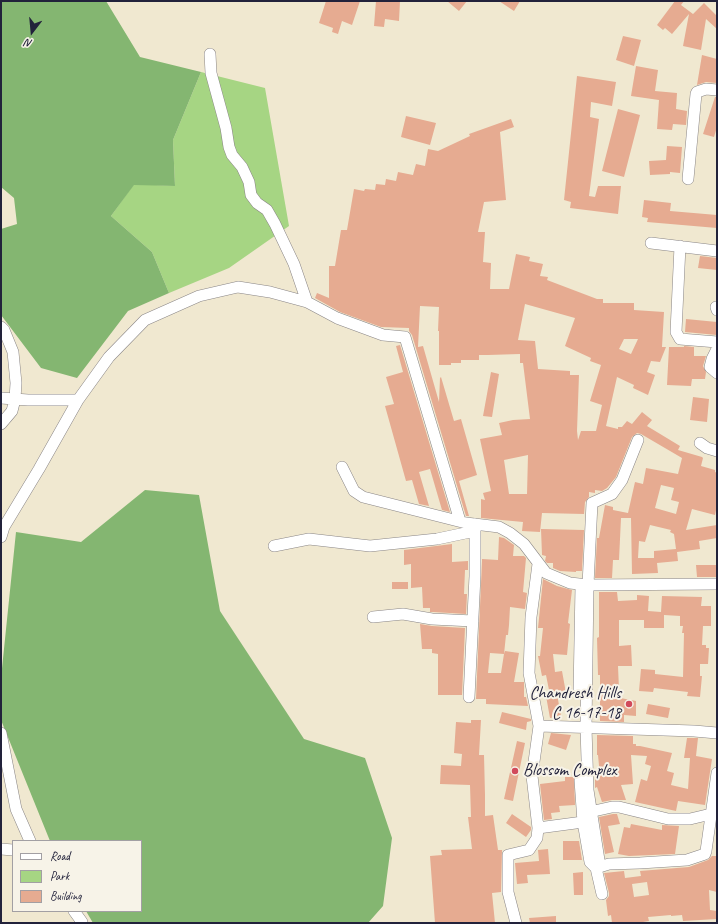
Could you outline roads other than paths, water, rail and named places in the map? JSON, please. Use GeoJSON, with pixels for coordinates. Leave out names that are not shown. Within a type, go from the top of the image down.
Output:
{"type":"FeatureCollection","features":[{"type":"Feature","properties":{"kind":"street"},"geometry":{"type":"LineString","coordinates":[[210,54],[211,73],[232,155],[242,168],[249,182],[251,195],[256,202],[267,210],[275,224],[294,264],[307,302]]}},
{"type":"Feature","properties":{"kind":"street"},"geometry":{"type":"LineString","coordinates":[[688,179],[696,94],[697,92],[706,89],[717,90]]}},
{"type":"Feature","properties":{"kind":"street"},"geometry":{"type":"LineString","coordinates":[[652,243],[717,251]]}},
{"type":"Feature","properties":{"kind":"street"},"geometry":{"type":"LineString","coordinates":[[680,246],[676,332],[680,339],[717,342]]}},
{"type":"Feature","properties":{"kind":"street"},"geometry":{"type":"LineString","coordinates":[[1,537],[4,527],[78,400],[109,357],[145,320],[199,296],[238,287],[270,292],[307,302],[337,318],[383,335],[405,337],[460,521]]}},
{"type":"Feature","properties":{"kind":"street"},"geometry":{"type":"LineString","coordinates":[[1,327],[4,330],[13,352],[16,383],[15,399],[12,411],[1,424]]}},
{"type":"Feature","properties":{"kind":"street"},"geometry":{"type":"LineString","coordinates":[[717,349],[710,367],[717,373]]}},
{"type":"Feature","properties":{"kind":"street"},"geometry":{"type":"LineString","coordinates":[[1,398],[78,400]]}},
{"type":"Feature","properties":{"kind":"street"},"geometry":{"type":"LineString","coordinates":[[602,894],[596,868],[598,860],[586,816],[581,789],[585,584],[592,503],[612,494],[622,480],[638,440]]}},
{"type":"Feature","properties":{"kind":"street"},"geometry":{"type":"LineString","coordinates":[[700,443],[717,451]]}},
{"type":"Feature","properties":{"kind":"street"},"geometry":{"type":"LineString","coordinates":[[342,467],[354,491],[363,497],[460,521],[475,528]]}},
{"type":"Feature","properties":{"kind":"street"},"geometry":{"type":"LineString","coordinates":[[274,546],[309,539],[370,546],[437,539],[475,528],[499,527],[510,533],[524,544],[546,573],[570,583],[717,584]]}},
{"type":"Feature","properties":{"kind":"street"},"geometry":{"type":"LineString","coordinates":[[469,697],[473,621],[475,528]]}},
{"type":"Feature","properties":{"kind":"street"},"geometry":{"type":"LineString","coordinates":[[516,923],[508,892],[508,855],[529,850],[537,838],[538,828],[532,776],[539,726],[529,672],[531,617],[538,564]]}},
{"type":"Feature","properties":{"kind":"street"},"geometry":{"type":"LineString","coordinates":[[373,617],[403,614],[432,619],[473,621]]}},
{"type":"Feature","properties":{"kind":"street"},"geometry":{"type":"LineString","coordinates":[[539,726],[694,730],[717,733]]}},
{"type":"Feature","properties":{"kind":"street"},"geometry":{"type":"LineString","coordinates":[[1,733],[16,809],[30,840]]}},
{"type":"Feature","properties":{"kind":"street"},"geometry":{"type":"LineString","coordinates":[[596,868],[609,864],[687,860],[705,854],[717,773]]}},
{"type":"Feature","properties":{"kind":"street"},"geometry":{"type":"LineString","coordinates":[[538,828],[586,816],[612,807],[619,807],[668,819],[690,819],[711,814]]}},
{"type":"Feature","properties":{"kind":"street"},"geometry":{"type":"LineString","coordinates":[[1,849],[12,850]]}},
{"type":"Feature","properties":{"kind":"street"},"geometry":{"type":"LineString","coordinates":[[75,912],[82,922]]}},
{"type":"Feature","properties":{"kind":"place","name":"Chandresh Hills C 16-17-18"},"geometry":{"type":"Point","coordinates":[629,704]}},
{"type":"Feature","properties":{"kind":"place","name":"Blossom Complex"},"geometry":{"type":"Point","coordinates":[515,771]}}]}
